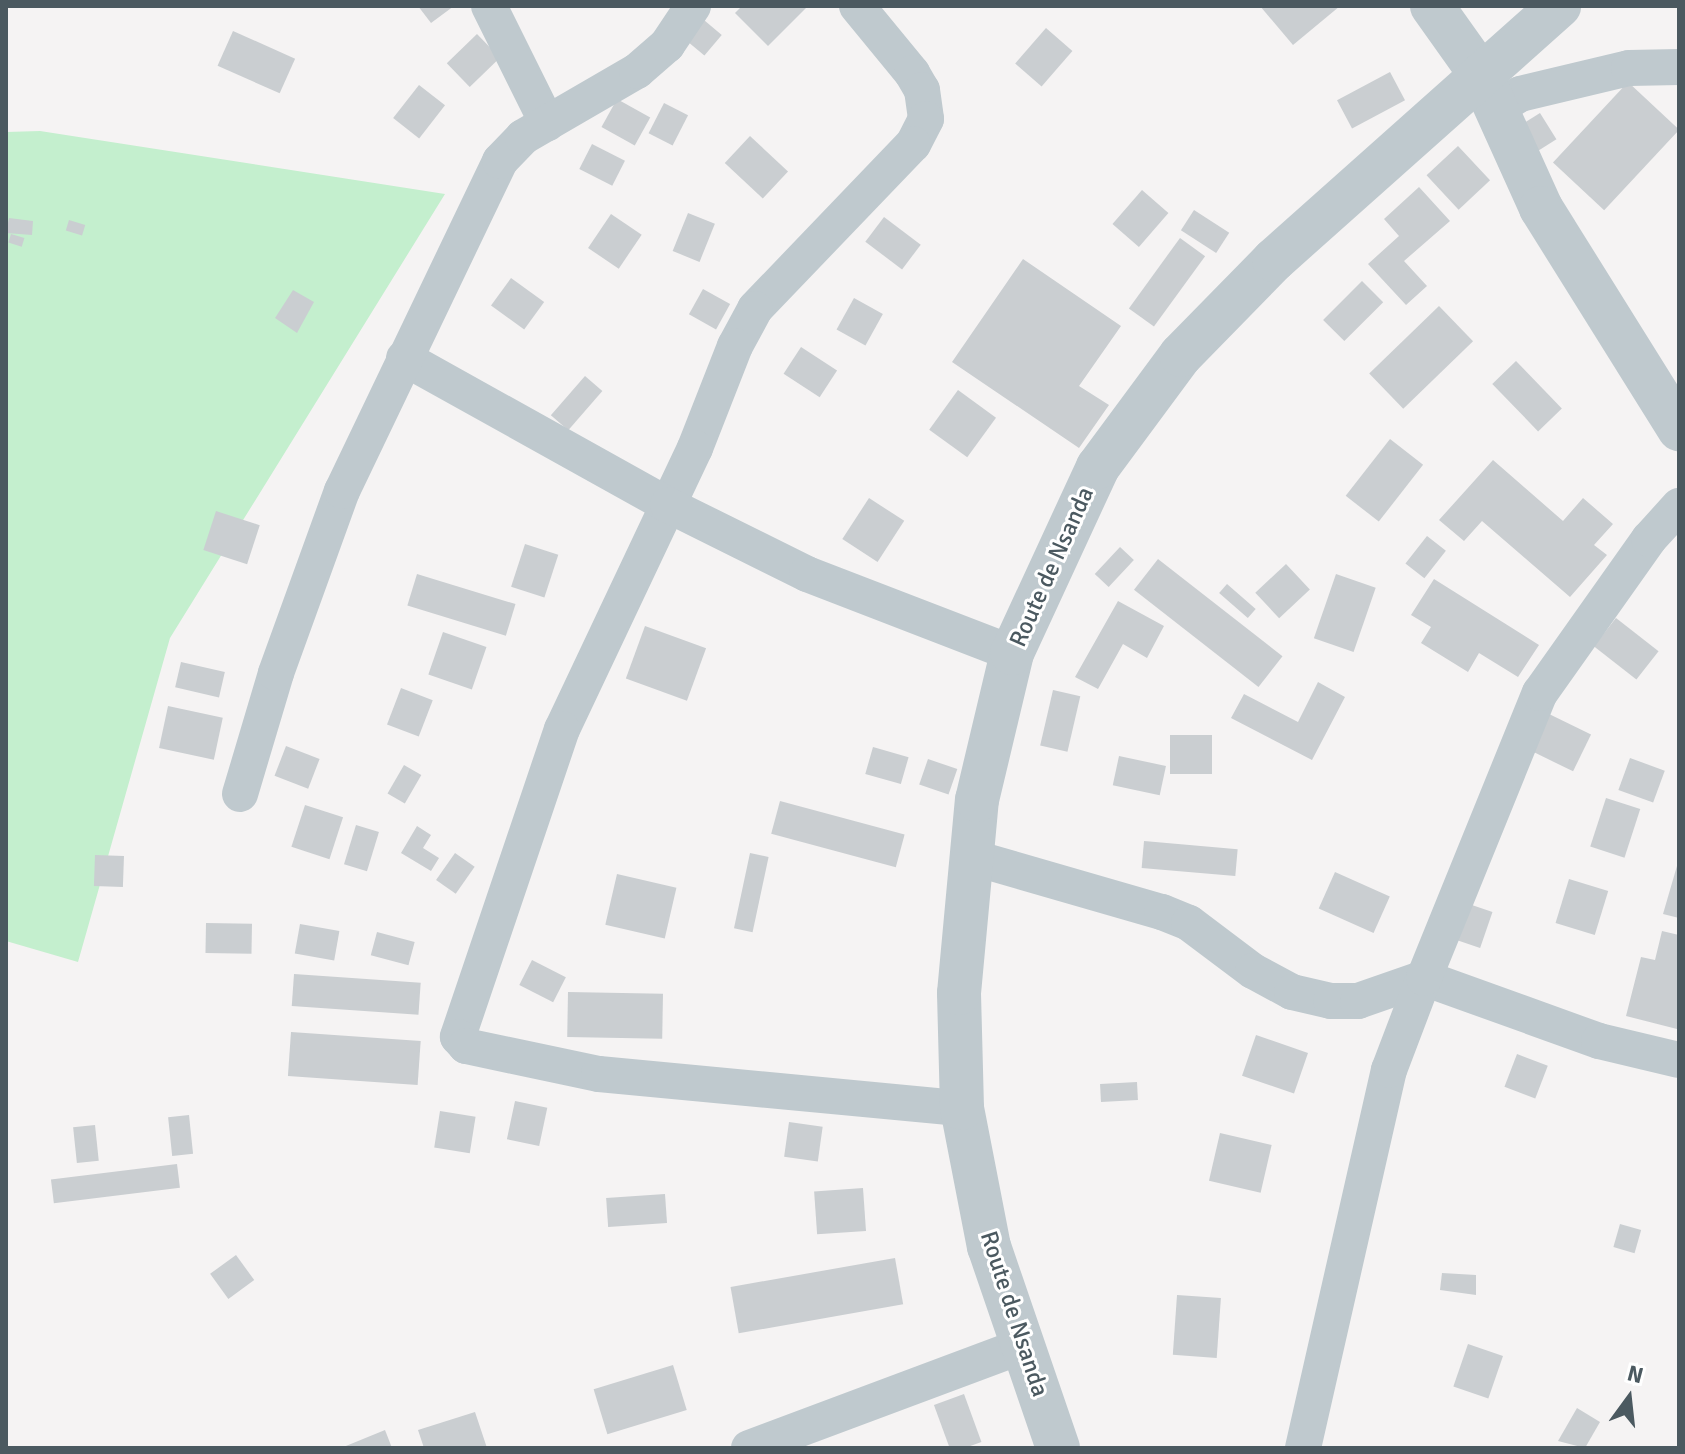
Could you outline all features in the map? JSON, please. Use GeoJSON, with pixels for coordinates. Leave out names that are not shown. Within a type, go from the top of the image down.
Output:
{"type":"FeatureCollection","features":[{"type":"Feature","properties":{"kind":"street"},"geometry":{"type":"LineString","coordinates":[[489,6],[547,123]]}},
{"type":"Feature","properties":{"kind":"street"},"geometry":{"type":"LineString","coordinates":[[240,794],[276,673],[337,504],[500,161],[547,123],[637,71],[667,45],[693,6]]}},
{"type":"Feature","properties":{"kind":"street"},"geometry":{"type":"LineString","coordinates":[[857,6],[912,73],[922,90],[926,119],[913,144],[755,309],[668,505],[562,729],[458,1031],[461,1043],[599,1074],[962,1108]]}},
{"type":"Feature","properties":{"kind":"street"},"geometry":{"type":"LineString","coordinates":[[1432,6],[1489,92],[1541,208],[1679,429]]}},
{"type":"Feature","properties":{"kind":"street","name":"Route de Nsanda"},"geometry":{"type":"LineString","coordinates":[[1058,1448],[989,1247],[962,1108],[959,993],[977,800],[1012,653],[1098,467],[1181,355],[1274,260],[1489,92],[1559,6]]}},
{"type":"Feature","properties":{"kind":"street"},"geometry":{"type":"LineString","coordinates":[[1489,92],[1520,94],[1629,68],[1679,67]]}},
{"type":"Feature","properties":{"kind":"street"},"geometry":{"type":"LineString","coordinates":[[404,358],[668,505],[807,574],[1012,653]]}},
{"type":"Feature","properties":{"kind":"street"},"geometry":{"type":"LineString","coordinates":[[1303,1448],[1389,1070],[1424,978],[1540,693],[1649,539],[1679,506]]}},
{"type":"Feature","properties":{"kind":"street"},"geometry":{"type":"LineString","coordinates":[[971,857],[1162,912],[1189,923],[1253,971],[1292,992],[1331,1001],[1358,1001],[1424,978],[1599,1041],[1679,1060]]}},
{"type":"Feature","properties":{"kind":"street"},"geometry":{"type":"LineString","coordinates":[[749,1448],[1024,1345]]}},
{"type":"Feature","properties":{"kind":"green space"},"geometry":{"type":"Polygon","coordinates":[[[40,131],[445,194],[170,638],[78,962],[6,941],[6,132],[40,131]]]}},
{"type":"Feature","properties":{"kind":"building"},"geometry":{"type":"Polygon","coordinates":[[[418,6],[454,6],[431,23],[418,6]]]}},
{"type":"Feature","properties":{"kind":"building"},"geometry":{"type":"Polygon","coordinates":[[[742,6],[808,6],[768,46],[735,13],[742,6]]]}},
{"type":"Feature","properties":{"kind":"building"},"geometry":{"type":"Polygon","coordinates":[[[1260,6],[1340,6],[1293,45],[1260,6]]]}},
{"type":"Feature","properties":{"kind":"building"},"geometry":{"type":"Polygon","coordinates":[[[698,15],[722,35],[704,56],[681,36],[698,15]]]}},
{"type":"Feature","properties":{"kind":"building"},"geometry":{"type":"Polygon","coordinates":[[[1046,28],[1072,51],[1042,86],[1015,63],[1046,28]]]}},
{"type":"Feature","properties":{"kind":"building"},"geometry":{"type":"Polygon","coordinates":[[[233,31],[295,59],[280,93],[218,66],[233,31]]]}},
{"type":"Feature","properties":{"kind":"building"},"geometry":{"type":"Polygon","coordinates":[[[477,34],[500,58],[470,87],[447,63],[477,34]]]}},
{"type":"Feature","properties":{"kind":"building"},"geometry":{"type":"Polygon","coordinates":[[[1390,72],[1405,100],[1352,128],[1337,100],[1390,72]]]}},
{"type":"Feature","properties":{"kind":"building"},"geometry":{"type":"Polygon","coordinates":[[[1628,82],[1679,130],[1604,210],[1553,162],[1628,82]]]}},
{"type":"Feature","properties":{"kind":"building"},"geometry":{"type":"Polygon","coordinates":[[[419,85],[445,105],[419,138],[393,118],[419,85]]]}},
{"type":"Feature","properties":{"kind":"building"},"geometry":{"type":"Polygon","coordinates":[[[617,99],[650,117],[635,145],[601,127],[617,99]]]}},
{"type":"Feature","properties":{"kind":"building"},"geometry":{"type":"Polygon","coordinates":[[[664,103],[688,115],[673,146],[649,133],[664,103]]]}},
{"type":"Feature","properties":{"kind":"building"},"geometry":{"type":"Polygon","coordinates":[[[1540,113],[1556,139],[1533,154],[1516,128],[1540,113]]]}},
{"type":"Feature","properties":{"kind":"building"},"geometry":{"type":"Polygon","coordinates":[[[750,136],[788,171],[763,199],[725,163],[750,136]]]}},
{"type":"Feature","properties":{"kind":"building"},"geometry":{"type":"Polygon","coordinates":[[[592,144],[625,161],[612,186],[579,169],[592,144]]]}},
{"type":"Feature","properties":{"kind":"building"},"geometry":{"type":"Polygon","coordinates":[[[1458,146],[1490,180],[1459,210],[1427,175],[1458,146]]]}},
{"type":"Feature","properties":{"kind":"building"},"geometry":{"type":"Polygon","coordinates":[[[1419,187],[1450,221],[1404,261],[1427,286],[1406,305],[1368,264],[1399,236],[1384,219],[1419,187]]]}},
{"type":"Feature","properties":{"kind":"building"},"geometry":{"type":"Polygon","coordinates":[[[1142,190],[1168,213],[1139,247],[1112,224],[1142,190]]]}},
{"type":"Feature","properties":{"kind":"building"},"geometry":{"type":"Polygon","coordinates":[[[1194,210],[1229,233],[1216,253],[1181,230],[1194,210]]]}},
{"type":"Feature","properties":{"kind":"building"},"geometry":{"type":"Polygon","coordinates":[[[688,213],[715,224],[700,262],[673,251],[688,213]]]}},
{"type":"Feature","properties":{"kind":"building"},"geometry":{"type":"Polygon","coordinates":[[[611,214],[642,235],[619,269],[588,248],[611,214]]]}},
{"type":"Feature","properties":{"kind":"building"},"geometry":{"type":"Polygon","coordinates":[[[884,217],[921,245],[902,269],[865,242],[884,217]]]}},
{"type":"Feature","properties":{"kind":"building"},"geometry":{"type":"Polygon","coordinates":[[[9,218],[33,221],[32,235],[6,233],[9,218]]]}},
{"type":"Feature","properties":{"kind":"building"},"geometry":{"type":"Polygon","coordinates":[[[69,220],[85,225],[82,235],[66,231],[69,220]]]}},
{"type":"Feature","properties":{"kind":"building"},"geometry":{"type":"Polygon","coordinates":[[[11,234],[24,238],[22,247],[8,243],[11,234]]]}},
{"type":"Feature","properties":{"kind":"building"},"geometry":{"type":"Polygon","coordinates":[[[1180,238],[1205,256],[1154,327],[1129,308],[1180,238]]]}},
{"type":"Feature","properties":{"kind":"building"},"geometry":{"type":"Polygon","coordinates":[[[1023,259],[1121,326],[1079,386],[1109,405],[1079,448],[952,362],[1023,259]]]}},
{"type":"Feature","properties":{"kind":"building"},"geometry":{"type":"Polygon","coordinates":[[[511,278],[544,302],[524,330],[491,306],[511,278]]]}},
{"type":"Feature","properties":{"kind":"building"},"geometry":{"type":"Polygon","coordinates":[[[1362,281],[1383,302],[1344,341],[1323,320],[1362,281]]]}},
{"type":"Feature","properties":{"kind":"building"},"geometry":{"type":"Polygon","coordinates":[[[703,289],[730,304],[716,329],[689,314],[703,289]]]}},
{"type":"Feature","properties":{"kind":"building"},"geometry":{"type":"Polygon","coordinates":[[[293,290],[314,302],[297,333],[275,318],[293,290]]]}},
{"type":"Feature","properties":{"kind":"building"},"geometry":{"type":"Polygon","coordinates":[[[854,298],[883,314],[865,345],[837,329],[854,298]]]}},
{"type":"Feature","properties":{"kind":"building"},"geometry":{"type":"Polygon","coordinates":[[[1439,306],[1473,341],[1403,409],[1369,373],[1439,306]]]}},
{"type":"Feature","properties":{"kind":"building"},"geometry":{"type":"Polygon","coordinates":[[[801,347],[837,370],[820,397],[784,374],[801,347]]]}},
{"type":"Feature","properties":{"kind":"building"},"geometry":{"type":"Polygon","coordinates":[[[1516,361],[1562,408],[1538,431],[1492,384],[1516,361]]]}},
{"type":"Feature","properties":{"kind":"building"},"geometry":{"type":"Polygon","coordinates":[[[585,376],[602,391],[568,430],[551,415],[585,376]]]}},
{"type":"Feature","properties":{"kind":"building"},"geometry":{"type":"Polygon","coordinates":[[[958,390],[996,418],[967,457],[929,430],[958,390]]]}},
{"type":"Feature","properties":{"kind":"building"},"geometry":{"type":"Polygon","coordinates":[[[1390,439],[1423,465],[1379,522],[1346,496],[1390,439]]]}},
{"type":"Feature","properties":{"kind":"building"},"geometry":{"type":"Polygon","coordinates":[[[1493,460],[1563,521],[1583,498],[1613,524],[1594,545],[1607,555],[1570,597],[1482,521],[1464,541],[1439,520],[1493,460]]]}},
{"type":"Feature","properties":{"kind":"building"},"geometry":{"type":"Polygon","coordinates":[[[869,498],[904,521],[878,562],[842,539],[869,498]]]}},
{"type":"Feature","properties":{"kind":"building"},"geometry":{"type":"Polygon","coordinates":[[[216,511],[260,525],[247,564],[203,550],[216,511]]]}},
{"type":"Feature","properties":{"kind":"building"},"geometry":{"type":"Polygon","coordinates":[[[1427,536],[1446,551],[1424,578],[1405,564],[1427,536]]]}},
{"type":"Feature","properties":{"kind":"building"},"geometry":{"type":"Polygon","coordinates":[[[525,544],[558,555],[544,598],[511,587],[525,544]]]}},
{"type":"Feature","properties":{"kind":"building"},"geometry":{"type":"Polygon","coordinates":[[[1120,547],[1134,560],[1109,587],[1095,574],[1120,547]]]}},
{"type":"Feature","properties":{"kind":"building"},"geometry":{"type":"Polygon","coordinates":[[[1158,559],[1283,656],[1258,687],[1134,590],[1158,559]]]}},
{"type":"Feature","properties":{"kind":"building"},"geometry":{"type":"Polygon","coordinates":[[[1286,564],[1310,590],[1279,618],[1255,593],[1286,564]]]}},
{"type":"Feature","properties":{"kind":"building"},"geometry":{"type":"Polygon","coordinates":[[[417,574],[515,604],[506,636],[407,606],[417,574]]]}},
{"type":"Feature","properties":{"kind":"building"},"geometry":{"type":"Polygon","coordinates":[[[1336,574],[1376,588],[1354,652],[1314,638],[1336,574]]]}},
{"type":"Feature","properties":{"kind":"building"},"geometry":{"type":"Polygon","coordinates":[[[1434,579],[1539,645],[1518,677],[1479,653],[1468,672],[1421,643],[1431,627],[1411,615],[1434,579]]]}},
{"type":"Feature","properties":{"kind":"building"},"geometry":{"type":"Polygon","coordinates":[[[1227,584],[1256,609],[1248,618],[1219,593],[1227,584]]]}},
{"type":"Feature","properties":{"kind":"building"},"geometry":{"type":"Polygon","coordinates":[[[1118,601],[1164,626],[1147,658],[1123,644],[1098,689],[1075,677],[1118,601]]]}},
{"type":"Feature","properties":{"kind":"building"},"geometry":{"type":"Polygon","coordinates":[[[1616,618],[1659,651],[1636,680],[1594,646],[1616,618]]]}},
{"type":"Feature","properties":{"kind":"building"},"geometry":{"type":"Polygon","coordinates":[[[645,626],[706,648],[687,701],[626,679],[645,626]]]}},
{"type":"Feature","properties":{"kind":"building"},"geometry":{"type":"Polygon","coordinates":[[[443,632],[486,647],[472,690],[428,675],[443,632]]]}},
{"type":"Feature","properties":{"kind":"building"},"geometry":{"type":"Polygon","coordinates":[[[181,662],[225,672],[219,697],[175,687],[181,662]]]}},
{"type":"Feature","properties":{"kind":"building"},"geometry":{"type":"Polygon","coordinates":[[[1318,682],[1345,697],[1312,760],[1231,718],[1244,694],[1298,722],[1318,682]]]}},
{"type":"Feature","properties":{"kind":"building"},"geometry":{"type":"Polygon","coordinates":[[[401,688],[433,700],[419,737],[387,724],[401,688]]]}},
{"type":"Feature","properties":{"kind":"building"},"geometry":{"type":"Polygon","coordinates":[[[1053,690],[1080,696],[1067,752],[1040,746],[1053,690]]]}},
{"type":"Feature","properties":{"kind":"building"},"geometry":{"type":"Polygon","coordinates":[[[168,706],[223,718],[214,760],[159,748],[168,706]]]}},
{"type":"Feature","properties":{"kind":"building"},"geometry":{"type":"Polygon","coordinates":[[[1547,713],[1591,734],[1573,771],[1529,750],[1547,713]]]}},
{"type":"Feature","properties":{"kind":"building"},"geometry":{"type":"Polygon","coordinates":[[[1170,735],[1212,735],[1212,774],[1170,774],[1170,735]]]}},
{"type":"Feature","properties":{"kind":"building"},"geometry":{"type":"Polygon","coordinates":[[[286,746],[320,759],[308,789],[275,776],[286,746]]]}},
{"type":"Feature","properties":{"kind":"building"},"geometry":{"type":"Polygon","coordinates":[[[873,747],[909,757],[901,784],[865,774],[873,747]]]}},
{"type":"Feature","properties":{"kind":"building"},"geometry":{"type":"Polygon","coordinates":[[[1119,756],[1166,766],[1160,795],[1113,785],[1119,756]]]}},
{"type":"Feature","properties":{"kind":"building"},"geometry":{"type":"Polygon","coordinates":[[[1630,758],[1665,771],[1653,803],[1618,790],[1630,758]]]}},
{"type":"Feature","properties":{"kind":"building"},"geometry":{"type":"Polygon","coordinates":[[[928,759],[957,769],[949,795],[919,785],[928,759]]]}},
{"type":"Feature","properties":{"kind":"building"},"geometry":{"type":"Polygon","coordinates":[[[404,765],[421,775],[405,804],[388,794],[404,765]]]}},
{"type":"Feature","properties":{"kind":"building"},"geometry":{"type":"Polygon","coordinates":[[[1606,798],[1640,809],[1624,858],[1590,847],[1606,798]]]}},
{"type":"Feature","properties":{"kind":"building"},"geometry":{"type":"Polygon","coordinates":[[[780,801],[905,834],[896,867],[771,834],[780,801]]]}},
{"type":"Feature","properties":{"kind":"building"},"geometry":{"type":"Polygon","coordinates":[[[305,805],[343,817],[329,859],[291,847],[305,805]]]}},
{"type":"Feature","properties":{"kind":"building"},"geometry":{"type":"Polygon","coordinates":[[[356,825],[379,832],[367,871],[344,864],[356,825]]]}},
{"type":"Feature","properties":{"kind":"building"},"geometry":{"type":"Polygon","coordinates":[[[417,826],[431,835],[423,848],[439,858],[431,871],[401,853],[417,826]]]}},
{"type":"Feature","properties":{"kind":"building"},"geometry":{"type":"Polygon","coordinates":[[[1144,841],[1238,849],[1235,876],[1142,868],[1144,841]]]}},
{"type":"Feature","properties":{"kind":"building"},"geometry":{"type":"Polygon","coordinates":[[[455,853],[475,867],[456,894],[436,880],[455,853]]]}},
{"type":"Feature","properties":{"kind":"building"},"geometry":{"type":"Polygon","coordinates":[[[750,853],[769,857],[753,932],[734,928],[750,853]]]}},
{"type":"Feature","properties":{"kind":"building"},"geometry":{"type":"Polygon","coordinates":[[[95,855],[124,856],[123,887],[94,886],[95,855]]]}},
{"type":"Feature","properties":{"kind":"building"},"geometry":{"type":"Polygon","coordinates":[[[1679,859],[1679,918],[1663,914],[1679,859]]]}},
{"type":"Feature","properties":{"kind":"building"},"geometry":{"type":"Polygon","coordinates":[[[1335,872],[1390,896],[1374,933],[1319,909],[1335,872]]]}},
{"type":"Feature","properties":{"kind":"building"},"geometry":{"type":"Polygon","coordinates":[[[617,874],[676,888],[665,938],[605,925],[617,874]]]}},
{"type":"Feature","properties":{"kind":"building"},"geometry":{"type":"Polygon","coordinates":[[[1569,879],[1608,891],[1595,935],[1556,923],[1569,879]]]}},
{"type":"Feature","properties":{"kind":"building"},"geometry":{"type":"Polygon","coordinates":[[[1466,903],[1492,912],[1480,948],[1454,939],[1466,903]]]}},
{"type":"Feature","properties":{"kind":"building"},"geometry":{"type":"Polygon","coordinates":[[[206,923],[252,924],[251,954],[205,953],[206,923]]]}},
{"type":"Feature","properties":{"kind":"building"},"geometry":{"type":"Polygon","coordinates":[[[300,924],[339,931],[334,960],[295,954],[300,924]]]}},
{"type":"Feature","properties":{"kind":"building"},"geometry":{"type":"Polygon","coordinates":[[[1662,931],[1679,935],[1677,1029],[1626,1016],[1641,957],[1655,960],[1662,931]]]}},
{"type":"Feature","properties":{"kind":"building"},"geometry":{"type":"Polygon","coordinates":[[[377,932],[415,942],[408,965],[371,955],[377,932]]]}},
{"type":"Feature","properties":{"kind":"building"},"geometry":{"type":"Polygon","coordinates":[[[532,960],[566,977],[553,1002],[519,985],[532,960]]]}},
{"type":"Feature","properties":{"kind":"building"},"geometry":{"type":"Polygon","coordinates":[[[294,974],[421,983],[418,1015],[292,1006],[294,974]]]}},
{"type":"Feature","properties":{"kind":"building"},"geometry":{"type":"Polygon","coordinates":[[[568,992],[663,994],[662,1039],[567,1037],[568,992]]]}},
{"type":"Feature","properties":{"kind":"building"},"geometry":{"type":"Polygon","coordinates":[[[291,1032],[421,1041],[418,1085],[288,1076],[291,1032]]]}},
{"type":"Feature","properties":{"kind":"building"},"geometry":{"type":"Polygon","coordinates":[[[1256,1035],[1308,1053],[1294,1094],[1242,1076],[1256,1035]]]}},
{"type":"Feature","properties":{"kind":"building"},"geometry":{"type":"Polygon","coordinates":[[[1517,1054],[1548,1066],[1535,1099],[1504,1087],[1517,1054]]]}},
{"type":"Feature","properties":{"kind":"building"},"geometry":{"type":"Polygon","coordinates":[[[1137,1082],[1138,1100],[1101,1102],[1100,1084],[1137,1082]]]}},
{"type":"Feature","properties":{"kind":"building"},"geometry":{"type":"Polygon","coordinates":[[[515,1101],[547,1108],[539,1146],[507,1139],[515,1101]]]}},
{"type":"Feature","properties":{"kind":"building"},"geometry":{"type":"Polygon","coordinates":[[[440,1111],[476,1117],[470,1153],[434,1148],[440,1111]]]}},
{"type":"Feature","properties":{"kind":"building"},"geometry":{"type":"Polygon","coordinates":[[[189,1115],[193,1154],[172,1156],[168,1117],[189,1115]]]}},
{"type":"Feature","properties":{"kind":"building"},"geometry":{"type":"Polygon","coordinates":[[[789,1122],[823,1127],[818,1161],[784,1157],[789,1122]]]}},
{"type":"Feature","properties":{"kind":"building"},"geometry":{"type":"Polygon","coordinates":[[[95,1125],[99,1161],[77,1163],[73,1127],[95,1125]]]}},
{"type":"Feature","properties":{"kind":"building"},"geometry":{"type":"Polygon","coordinates":[[[1220,1133],[1272,1145],[1261,1193],[1209,1181],[1220,1133]]]}},
{"type":"Feature","properties":{"kind":"building"},"geometry":{"type":"Polygon","coordinates":[[[177,1164],[180,1188],[54,1203],[51,1179],[177,1164]]]}},
{"type":"Feature","properties":{"kind":"building"},"geometry":{"type":"Polygon","coordinates":[[[863,1188],[866,1231],[817,1234],[814,1191],[863,1188]]]}},
{"type":"Feature","properties":{"kind":"building"},"geometry":{"type":"Polygon","coordinates":[[[665,1194],[667,1223],[608,1227],[606,1198],[665,1194]]]}},
{"type":"Feature","properties":{"kind":"building"},"geometry":{"type":"Polygon","coordinates":[[[1620,1224],[1641,1230],[1635,1253],[1613,1247],[1620,1224]]]}},
{"type":"Feature","properties":{"kind":"building"},"geometry":{"type":"Polygon","coordinates":[[[236,1255],[254,1280],[228,1299],[210,1274],[236,1255]]]}},
{"type":"Feature","properties":{"kind":"building"},"geometry":{"type":"Polygon","coordinates":[[[895,1258],[903,1304],[739,1333],[731,1287],[895,1258]]]}},
{"type":"Feature","properties":{"kind":"building"},"geometry":{"type":"Polygon","coordinates":[[[1442,1273],[1476,1275],[1476,1295],[1440,1290],[1442,1273]]]}},
{"type":"Feature","properties":{"kind":"building"},"geometry":{"type":"Polygon","coordinates":[[[1177,1295],[1221,1298],[1217,1358],[1173,1355],[1177,1295]]]}},
{"type":"Feature","properties":{"kind":"building"},"geometry":{"type":"Polygon","coordinates":[[[1468,1344],[1503,1356],[1488,1399],[1453,1387],[1468,1344]]]}},
{"type":"Feature","properties":{"kind":"building"},"geometry":{"type":"Polygon","coordinates":[[[673,1365],[687,1410],[607,1434],[594,1389],[673,1365]]]}},
{"type":"Feature","properties":{"kind":"building"},"geometry":{"type":"Polygon","coordinates":[[[964,1394],[981,1442],[965,1448],[950,1448],[934,1405],[964,1394]]]}},
{"type":"Feature","properties":{"kind":"building"},"geometry":{"type":"Polygon","coordinates":[[[1577,1408],[1600,1422],[1585,1448],[1558,1441],[1577,1408]]]}},
{"type":"Feature","properties":{"kind":"building"},"geometry":{"type":"Polygon","coordinates":[[[475,1412],[487,1448],[424,1448],[418,1430],[475,1412]]]}},
{"type":"Feature","properties":{"kind":"building"},"geometry":{"type":"Polygon","coordinates":[[[385,1430],[392,1448],[341,1448],[385,1430]]]}}]}
